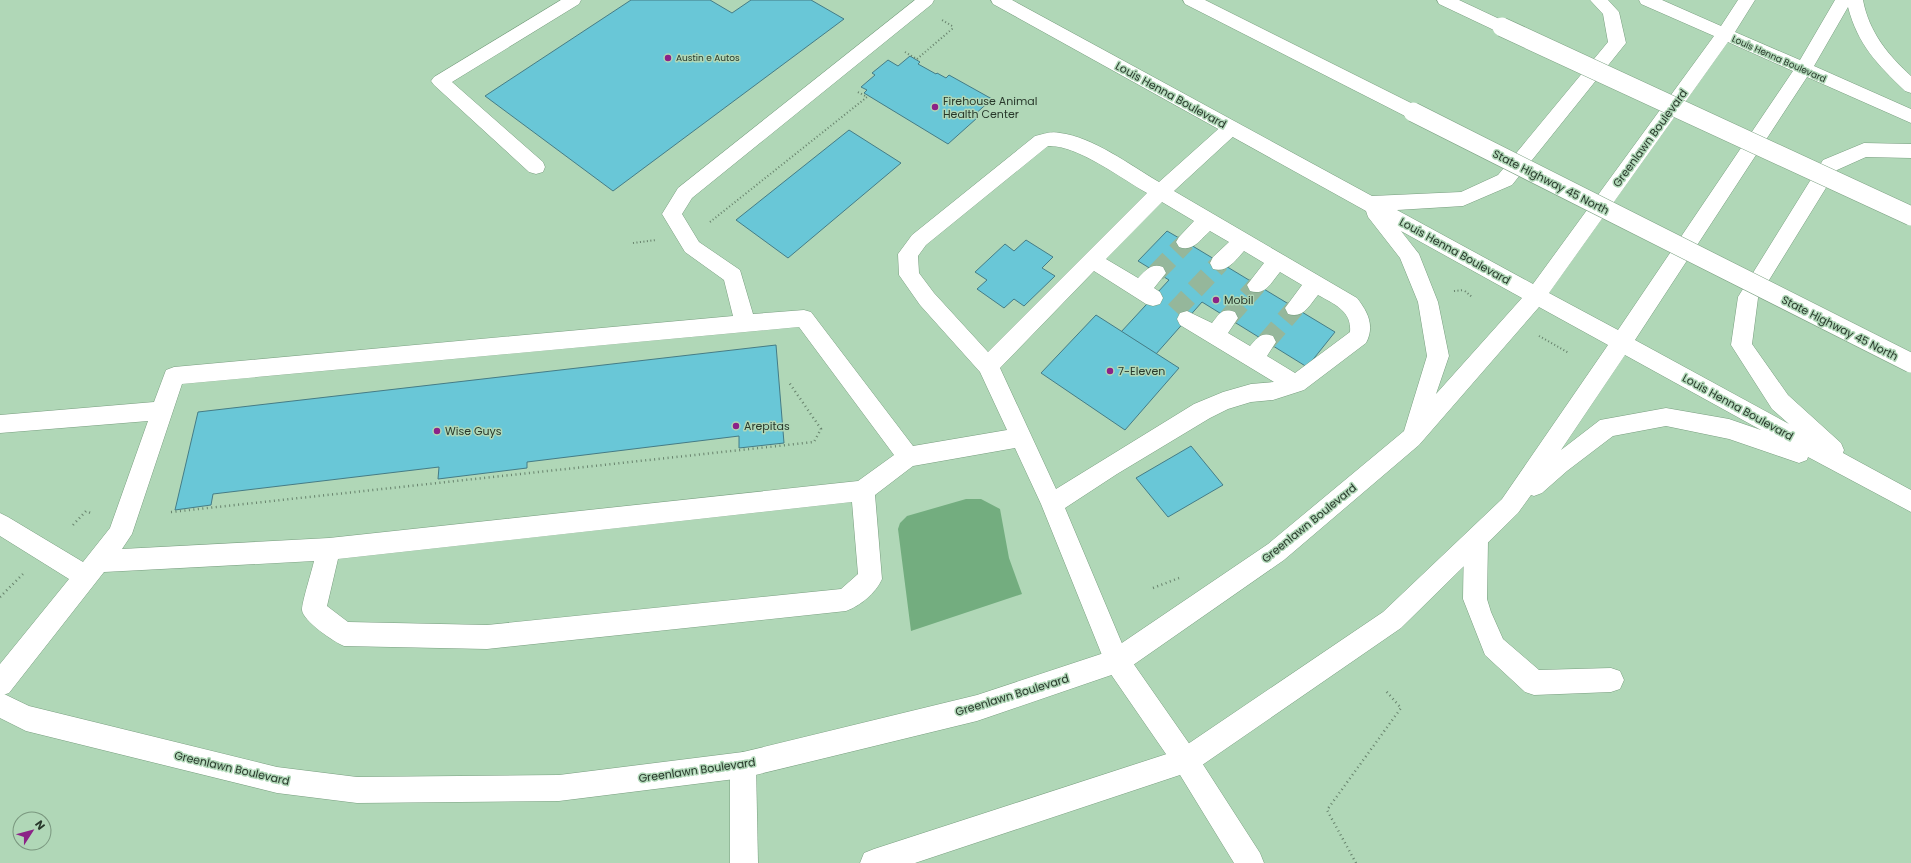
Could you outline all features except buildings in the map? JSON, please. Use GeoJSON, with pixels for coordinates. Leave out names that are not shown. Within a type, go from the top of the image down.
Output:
{"type":"FeatureCollection","features":[{"type":"Feature","properties":{"kind":"main road"},"geometry":{"type":"LineString","coordinates":[[536,167],[440,81],[573,0]]}},
{"type":"Feature","properties":{"kind":"main road"},"geometry":{"type":"LineString","coordinates":[[745,324],[733,276],[692,248],[672,214],[685,193],[926,0]]}},
{"type":"Feature","properties":{"kind":"main road","name":"Louis Henna Boulevard"},"geometry":{"type":"LineString","coordinates":[[999,0],[1911,502]]}},
{"type":"Feature","properties":{"kind":"main road","name":"State Highway 45 North"},"geometry":{"type":"LineString","coordinates":[[1191,0],[1911,363]]}},
{"type":"Feature","properties":{"kind":"main road"},"geometry":{"type":"LineString","coordinates":[[1445,0],[1911,216]]}},
{"type":"Feature","properties":{"kind":"main road"},"geometry":{"type":"LineString","coordinates":[[1368,204],[1463,199],[1505,180],[1617,43],[1611,12],[1598,0]]}},
{"type":"Feature","properties":{"kind":"main road","name":"Louis Henna Boulevard"},"geometry":{"type":"LineString","coordinates":[[1647,0],[1803,70],[1911,116]]}},
{"type":"Feature","properties":{"kind":"main road","name":"Greenlawn Boulevard"},"geometry":{"type":"LineString","coordinates":[[0,705],[26,718],[277,780],[357,790],[559,788],[743,765],[977,708],[1117,661],[1276,552],[1411,438],[1536,296],[1724,35],[1747,0]]}},
{"type":"Feature","properties":{"kind":"main road"},"geometry":{"type":"LineString","coordinates":[[1510,506],[1803,70],[1843,0]]}},
{"type":"Feature","properties":{"kind":"main road"},"geometry":{"type":"LineString","coordinates":[[1855,0],[1856,8],[1870,38],[1884,61],[1911,87]]}},
{"type":"Feature","properties":{"kind":"main road"},"geometry":{"type":"LineString","coordinates":[[988,366],[1159,193],[1231,128]]}},
{"type":"Feature","properties":{"kind":"main road"},"geometry":{"type":"LineString","coordinates":[[1052,504],[1109,467],[1202,411],[1223,401],[1251,392],[1274,391],[1296,384],[1359,337],[1362,327],[1357,314],[1350,304],[1206,221],[1089,150],[1073,142],[1051,138],[1042,141],[919,240],[908,254],[909,275],[926,299],[988,366],[1052,504],[1117,661],[1186,762],[1250,863]]}},
{"type":"Feature","properties":{"kind":"main road"},"geometry":{"type":"LineString","coordinates":[[1859,474],[1780,402],[1741,345],[1748,297],[1830,165],[1864,150],[1911,151]]}},
{"type":"Feature","properties":{"kind":"main road"},"geometry":{"type":"LineString","coordinates":[[1368,204],[1409,254],[1428,302],[1438,356],[1411,438]]}},
{"type":"Feature","properties":{"kind":"main road"},"geometry":{"type":"LineString","coordinates":[[1186,242],[1206,221]]}},
{"type":"Feature","properties":{"kind":"main road"},"geometry":{"type":"LineString","coordinates":[[1220,263],[1242,241]]}},
{"type":"Feature","properties":{"kind":"main road"},"geometry":{"type":"LineString","coordinates":[[1092,260],[1146,293],[1156,273]]}},
{"type":"Feature","properties":{"kind":"main road"},"geometry":{"type":"LineString","coordinates":[[1257,285],[1277,262]]}},
{"type":"Feature","properties":{"kind":"main road"},"geometry":{"type":"LineString","coordinates":[[1295,308],[1315,284]]}},
{"type":"Feature","properties":{"kind":"main road"},"geometry":{"type":"LineString","coordinates":[[0,684],[120,534],[174,376],[804,318],[908,457]]}},
{"type":"Feature","properties":{"kind":"main road"},"geometry":{"type":"LineString","coordinates":[[1214,335],[1228,318]]}},
{"type":"Feature","properties":{"kind":"main road"},"geometry":{"type":"LineString","coordinates":[[1187,319],[1296,384]]}},
{"type":"Feature","properties":{"kind":"main road"},"geometry":{"type":"LineString","coordinates":[[1253,358],[1266,342]]}},
{"type":"Feature","properties":{"kind":"main road"},"geometry":{"type":"LineString","coordinates":[[0,424],[162,411]]}},
{"type":"Feature","properties":{"kind":"main road"},"geometry":{"type":"LineString","coordinates":[[874,863],[1186,762],[1392,620],[1510,506],[1559,464],[1608,427],[1666,417],[1729,428],[1859,474]]}},
{"type":"Feature","properties":{"kind":"main road"},"geometry":{"type":"LineString","coordinates":[[0,524],[92,569],[328,549],[863,491],[908,457],[1022,437]]}},
{"type":"Feature","properties":{"kind":"main road"},"geometry":{"type":"LineString","coordinates":[[328,549],[314,610],[344,634],[487,637],[846,600],[870,579],[863,491]]}},
{"type":"Feature","properties":{"kind":"main road"},"geometry":{"type":"LineString","coordinates":[[1476,540],[1475,599],[1494,647],[1534,683],[1611,680]]}},
{"type":"Feature","properties":{"kind":"main road"},"geometry":{"type":"LineString","coordinates":[[743,765],[744,863]]}},
{"type":"Feature","properties":{"kind":"path"},"geometry":{"type":"LineString","coordinates":[[902,55],[905,52],[917,58],[952,29],[952,26],[938,17]]}},
{"type":"Feature","properties":{"kind":"path"},"geometry":{"type":"LineString","coordinates":[[704,226],[867,97],[854,89]]}},
{"type":"Feature","properties":{"kind":"path"},"geometry":{"type":"LineString","coordinates":[[633,243],[658,240]]}},
{"type":"Feature","properties":{"kind":"path"},"geometry":{"type":"LineString","coordinates":[[1452,291],[1464,290]]}},
{"type":"Feature","properties":{"kind":"path"},"geometry":{"type":"LineString","coordinates":[[1539,336],[1569,352]]}},
{"type":"Feature","properties":{"kind":"path"},"geometry":{"type":"LineString","coordinates":[[171,512],[814,442],[821,429],[788,381]]}},
{"type":"Feature","properties":{"kind":"path"},"geometry":{"type":"LineString","coordinates":[[73,525],[86,511],[96,515]]}},
{"type":"Feature","properties":{"kind":"path"},"geometry":{"type":"LineString","coordinates":[[0,597],[28,570]]}},
{"type":"Feature","properties":{"kind":"path"},"geometry":{"type":"LineString","coordinates":[[1153,588],[1182,577]]}},
{"type":"Feature","properties":{"kind":"path"},"geometry":{"type":"LineString","coordinates":[[1356,863],[1327,810],[1401,708],[1386,691]]}},
{"type":"Feature","properties":{"kind":"shaded area"},"geometry":{"type":"Polygon","coordinates":[[[966,499],[981,499],[1000,509],[1009,558],[1022,594],[911,631],[898,529],[900,523],[907,516],[966,499]]]}},
{"type":"Feature","properties":{"kind":"tunnel"},"geometry":{"type":"LineString","coordinates":[[1156,273],[1186,242]]}},
{"type":"Feature","properties":{"kind":"tunnel"},"geometry":{"type":"LineString","coordinates":[[1175,311],[1220,263]]}},
{"type":"Feature","properties":{"kind":"tunnel"},"geometry":{"type":"LineString","coordinates":[[1228,318],[1257,285]]}},
{"type":"Feature","properties":{"kind":"tunnel"},"geometry":{"type":"LineString","coordinates":[[1266,342],[1295,308]]}},
{"type":"Feature","properties":{"kind":"place","name":"Austin e Autos"},"geometry":{"type":"Point","coordinates":[668,58]}},
{"type":"Feature","properties":{"kind":"place","name":"Firehouse Animal Health Center"},"geometry":{"type":"Point","coordinates":[935,107]}},
{"type":"Feature","properties":{"kind":"place","name":"Mobil"},"geometry":{"type":"Point","coordinates":[1216,300]}},
{"type":"Feature","properties":{"kind":"place","name":"7-Eleven"},"geometry":{"type":"Point","coordinates":[1110,371]}},
{"type":"Feature","properties":{"kind":"place","name":"Arepitas"},"geometry":{"type":"Point","coordinates":[736,426]}},
{"type":"Feature","properties":{"kind":"place","name":"Wise Guys"},"geometry":{"type":"Point","coordinates":[437,431]}}]}
